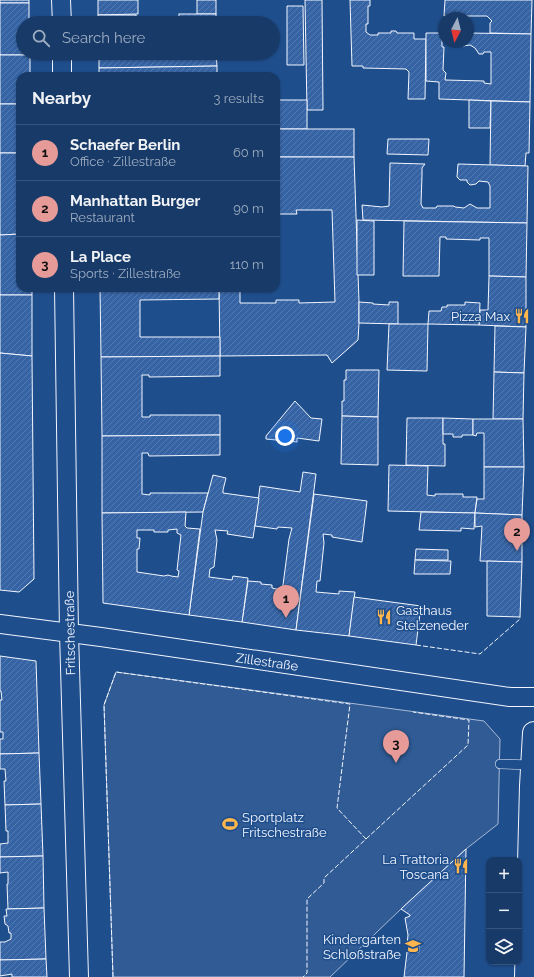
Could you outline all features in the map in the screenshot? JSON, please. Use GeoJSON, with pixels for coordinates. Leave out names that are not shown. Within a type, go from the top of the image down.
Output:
{"type":"FeatureCollection","features":[{"type":"Feature","properties":{"kind":"street"},"geometry":{"type":"LineString","coordinates":[[61,0],[62,16]]}},
{"type":"Feature","properties":{"kind":"street"},"geometry":{"type":"LineString","coordinates":[[62,60],[62,72]]}},
{"type":"Feature","properties":{"kind":"street","name":"Fritschestraße"},"geometry":{"type":"LineString","coordinates":[[64,292],[70,633],[79,977]]}},
{"type":"Feature","properties":{"kind":"street","name":"Zillestraße"},"geometry":{"type":"LineString","coordinates":[[0,624],[510,697],[534,697]]}},
{"type":"Feature","properties":{"kind":"street"},"geometry":{"type":"LineString","coordinates":[[526,977],[534,737]]}},
{"type":"Feature","properties":{"kind":"lane"},"geometry":{"type":"LineString","coordinates":[[500,764],[532,765]]}},
{"type":"Feature","properties":{"kind":"shaded area","name":"Sportplatz Fritschestraße"},"geometry":{"type":"Polygon","coordinates":[[[116,672],[484,721],[500,739],[498,824],[466,849],[330,977],[113,977],[104,705],[116,672]]]}},
{"type":"Feature","properties":{"kind":"building"},"geometry":{"type":"Polygon","coordinates":[[[0,0],[29,0],[29,3],[0,3],[0,0]]]}},
{"type":"Feature","properties":{"kind":"building"},"geometry":{"type":"Polygon","coordinates":[[[98,0],[138,0],[138,14],[98,15],[98,0]]]}},
{"type":"Feature","properties":{"kind":"building"},"geometry":{"type":"Polygon","coordinates":[[[197,0],[216,0],[216,14],[197,14],[197,0]]]}},
{"type":"Feature","properties":{"kind":"building"},"geometry":{"type":"Polygon","coordinates":[[[305,0],[322,0],[323,110],[307,110],[305,0]]]}},
{"type":"Feature","properties":{"kind":"building"},"geometry":{"type":"Polygon","coordinates":[[[350,0],[370,0],[370,6],[368,6],[368,24],[366,24],[366,32],[370,35],[378,35],[378,33],[391,33],[391,31],[396,31],[397,33],[414,33],[414,39],[426,39],[425,99],[408,99],[409,72],[406,69],[363,68],[363,66],[352,66],[350,0]]]}},
{"type":"Feature","properties":{"kind":"building"},"geometry":{"type":"Polygon","coordinates":[[[445,0],[532,0],[531,34],[490,33],[490,23],[492,21],[487,16],[474,16],[474,12],[444,12],[445,0]]]}},
{"type":"Feature","properties":{"kind":"building"},"geometry":{"type":"Polygon","coordinates":[[[0,3],[29,3],[29,16],[16,16],[16,55],[0,55],[0,3]]]}},
{"type":"Feature","properties":{"kind":"building"},"geometry":{"type":"Polygon","coordinates":[[[287,6],[303,6],[304,65],[287,65],[287,6]]]}},
{"type":"Feature","properties":{"kind":"building"},"geometry":{"type":"Polygon","coordinates":[[[179,14],[216,14],[216,16],[179,16],[179,14]]]}},
{"type":"Feature","properties":{"kind":"building"},"geometry":{"type":"Polygon","coordinates":[[[136,15],[136,16],[98,16],[136,15]]]}},
{"type":"Feature","properties":{"kind":"building"},"geometry":{"type":"Polygon","coordinates":[[[426,33],[438,33],[438,48],[444,48],[443,70],[446,73],[445,80],[484,81],[484,83],[491,84],[491,52],[479,54],[474,47],[474,33],[531,34],[530,102],[439,99],[439,82],[426,81],[426,33]]]}},
{"type":"Feature","properties":{"kind":"building"},"geometry":{"type":"Polygon","coordinates":[[[0,55],[16,55],[16,60],[30,60],[30,72],[16,72],[16,104],[0,104],[0,55]]]}},
{"type":"Feature","properties":{"kind":"building"},"geometry":{"type":"Polygon","coordinates":[[[99,60],[217,60],[217,66],[99,68],[99,60]]]}},
{"type":"Feature","properties":{"kind":"building"},"geometry":{"type":"Polygon","coordinates":[[[217,66],[217,72],[99,72],[99,68],[217,66]]]}},
{"type":"Feature","properties":{"kind":"building"},"geometry":{"type":"Polygon","coordinates":[[[280,100],[307,100],[307,129],[280,129],[280,100]]]}},
{"type":"Feature","properties":{"kind":"building"},"geometry":{"type":"Polygon","coordinates":[[[469,100],[491,101],[490,128],[469,128],[469,100]]]}},
{"type":"Feature","properties":{"kind":"building"},"geometry":{"type":"Polygon","coordinates":[[[491,101],[530,102],[529,153],[526,153],[525,166],[490,165],[491,101]]]}},
{"type":"Feature","properties":{"kind":"building"},"geometry":{"type":"Polygon","coordinates":[[[0,104],[16,104],[16,153],[0,153],[0,104]]]}},
{"type":"Feature","properties":{"kind":"building"},"geometry":{"type":"Polygon","coordinates":[[[280,129],[354,129],[354,157],[280,157],[280,129]]]}},
{"type":"Feature","properties":{"kind":"building"},"geometry":{"type":"Polygon","coordinates":[[[388,139],[429,139],[428,155],[387,154],[388,139]]]}},
{"type":"Feature","properties":{"kind":"building"},"geometry":{"type":"Polygon","coordinates":[[[0,153],[16,153],[16,234],[0,235],[0,153]]]}},
{"type":"Feature","properties":{"kind":"building"},"geometry":{"type":"Polygon","coordinates":[[[280,157],[354,157],[359,302],[358,340],[332,363],[327,355],[220,356],[219,292],[240,292],[240,303],[276,303],[276,300],[299,300],[299,303],[335,302],[332,210],[296,210],[297,214],[280,214],[280,157]]]}},
{"type":"Feature","properties":{"kind":"building"},"geometry":{"type":"Polygon","coordinates":[[[390,163],[425,164],[422,168],[421,204],[423,208],[454,206],[464,208],[470,204],[477,208],[490,208],[490,186],[488,182],[479,181],[476,184],[470,185],[467,180],[460,180],[457,177],[458,164],[528,166],[527,223],[363,220],[362,205],[382,207],[389,206],[390,163]]]}},
{"type":"Feature","properties":{"kind":"building"},"geometry":{"type":"Polygon","coordinates":[[[357,220],[374,221],[374,275],[357,275],[357,220]]]}},
{"type":"Feature","properties":{"kind":"building"},"geometry":{"type":"Polygon","coordinates":[[[404,221],[527,223],[526,277],[489,276],[489,238],[480,238],[480,240],[446,239],[446,237],[440,237],[439,276],[403,276],[404,221]]]}},
{"type":"Feature","properties":{"kind":"building"},"geometry":{"type":"Polygon","coordinates":[[[16,234],[16,292],[32,292],[32,295],[0,295],[0,235],[16,234]]]}},
{"type":"Feature","properties":{"kind":"building"},"geometry":{"type":"Polygon","coordinates":[[[489,276],[526,277],[526,327],[479,325],[480,310],[488,310],[489,276]]]}},
{"type":"Feature","properties":{"kind":"building"},"geometry":{"type":"Polygon","coordinates":[[[100,292],[219,292],[219,299],[140,300],[140,337],[220,337],[220,356],[101,357],[100,292]]]}},
{"type":"Feature","properties":{"kind":"building"},"geometry":{"type":"Polygon","coordinates":[[[0,295],[32,295],[32,356],[0,353],[0,295]]]}},
{"type":"Feature","properties":{"kind":"building"},"geometry":{"type":"Polygon","coordinates":[[[359,302],[389,305],[389,302],[398,302],[398,324],[359,323],[359,302]]]}},
{"type":"Feature","properties":{"kind":"building"},"geometry":{"type":"Polygon","coordinates":[[[465,302],[480,303],[479,325],[428,324],[429,311],[441,311],[442,307],[447,307],[447,305],[465,305],[465,302]]]}},
{"type":"Feature","properties":{"kind":"building"},"geometry":{"type":"Polygon","coordinates":[[[389,324],[428,324],[427,371],[387,370],[389,324]]]}},
{"type":"Feature","properties":{"kind":"building"},"geometry":{"type":"Polygon","coordinates":[[[495,326],[526,327],[524,373],[494,372],[495,326]]]}},
{"type":"Feature","properties":{"kind":"building"},"geometry":{"type":"Polygon","coordinates":[[[0,353],[32,356],[34,579],[19,592],[0,590],[0,353]]]}},
{"type":"Feature","properties":{"kind":"building"},"geometry":{"type":"Polygon","coordinates":[[[220,356],[220,376],[149,377],[149,375],[142,375],[142,417],[150,417],[150,415],[220,415],[220,435],[102,436],[101,357],[220,356]]]}},
{"type":"Feature","properties":{"kind":"building"},"geometry":{"type":"Polygon","coordinates":[[[346,370],[379,370],[378,417],[342,416],[342,401],[344,401],[344,380],[346,380],[346,370]]]}},
{"type":"Feature","properties":{"kind":"building"},"geometry":{"type":"Polygon","coordinates":[[[494,372],[524,373],[523,419],[493,419],[494,372]]]}},
{"type":"Feature","properties":{"kind":"building"},"geometry":{"type":"Polygon","coordinates":[[[295,401],[311,418],[322,419],[319,441],[297,438],[297,442],[266,439],[266,436],[295,401]]]}},
{"type":"Feature","properties":{"kind":"building"},"geometry":{"type":"Polygon","coordinates":[[[342,416],[378,417],[378,465],[341,464],[342,416]]]}},
{"type":"Feature","properties":{"kind":"building"},"geometry":{"type":"Polygon","coordinates":[[[407,418],[443,418],[445,466],[406,465],[407,418]]]}},
{"type":"Feature","properties":{"kind":"building"},"geometry":{"type":"Polygon","coordinates":[[[443,418],[473,419],[473,435],[453,437],[453,434],[443,434],[443,418]]]}},
{"type":"Feature","properties":{"kind":"building"},"geometry":{"type":"Polygon","coordinates":[[[473,419],[523,419],[524,467],[484,467],[484,433],[477,433],[476,436],[473,435],[473,419]]]}},
{"type":"Feature","properties":{"kind":"building"},"geometry":{"type":"Polygon","coordinates":[[[220,435],[220,455],[149,456],[148,453],[142,453],[142,494],[208,493],[203,512],[102,513],[102,436],[220,435]]]}},
{"type":"Feature","properties":{"kind":"building"},"geometry":{"type":"Polygon","coordinates":[[[389,465],[428,466],[427,495],[435,496],[435,494],[463,494],[463,497],[477,497],[475,513],[388,511],[389,465]]]}},
{"type":"Feature","properties":{"kind":"building"},"geometry":{"type":"Polygon","coordinates":[[[484,467],[524,467],[522,515],[475,513],[477,499],[484,499],[484,467]]]}},
{"type":"Feature","properties":{"kind":"building"},"geometry":{"type":"Polygon","coordinates":[[[303,472],[316,474],[296,630],[242,622],[248,581],[272,585],[272,588],[281,590],[292,528],[278,527],[277,529],[255,526],[260,486],[300,492],[303,472]]]}},
{"type":"Feature","properties":{"kind":"building"},"geometry":{"type":"Polygon","coordinates":[[[213,475],[226,478],[223,493],[259,498],[253,538],[227,534],[228,531],[215,530],[217,540],[214,567],[210,569],[209,577],[232,580],[233,576],[248,578],[242,622],[189,615],[203,512],[213,475]]]}},
{"type":"Feature","properties":{"kind":"building"},"geometry":{"type":"Polygon","coordinates":[[[314,494],[367,501],[362,542],[323,534],[324,543],[320,581],[317,581],[316,592],[339,594],[339,591],[355,592],[349,636],[296,630],[314,494]]]}},
{"type":"Feature","properties":{"kind":"building"},"geometry":{"type":"Polygon","coordinates":[[[186,512],[185,526],[187,528],[200,529],[189,615],[103,603],[102,513],[186,512]],[[177,529],[168,530],[168,532],[137,530],[137,538],[140,538],[139,549],[137,549],[137,572],[178,577],[179,571],[177,570],[181,535],[177,533],[177,529]]]}},
{"type":"Feature","properties":{"kind":"building"},"geometry":{"type":"Polygon","coordinates":[[[421,512],[475,513],[474,529],[461,528],[461,531],[419,530],[421,512]]]}},
{"type":"Feature","properties":{"kind":"building"},"geometry":{"type":"Polygon","coordinates":[[[475,513],[522,515],[522,562],[480,561],[482,526],[475,527],[475,513]]]}},
{"type":"Feature","properties":{"kind":"building"},"geometry":{"type":"Polygon","coordinates":[[[416,549],[448,550],[448,560],[415,560],[416,549]]]}},
{"type":"Feature","properties":{"kind":"building"},"geometry":{"type":"Polygon","coordinates":[[[415,560],[451,561],[450,574],[414,574],[415,560]]]}},
{"type":"Feature","properties":{"kind":"building"},"geometry":{"type":"Polygon","coordinates":[[[487,561],[522,562],[520,617],[487,616],[487,561]]]}},
{"type":"Feature","properties":{"kind":"building"},"geometry":{"type":"Polygon","coordinates":[[[354,597],[421,606],[416,645],[349,636],[354,597]]]}},
{"type":"Feature","properties":{"kind":"building"},"geometry":{"type":"Polygon","coordinates":[[[0,656],[36,661],[39,753],[0,754],[0,739],[3,739],[3,732],[0,732],[0,700],[2,700],[0,691],[0,656]]]}},
{"type":"Feature","properties":{"kind":"building"},"geometry":{"type":"Polygon","coordinates":[[[39,753],[41,804],[5,805],[5,769],[0,769],[0,754],[39,753]]]}},
{"type":"Feature","properties":{"kind":"building"},"geometry":{"type":"Polygon","coordinates":[[[41,804],[43,856],[0,857],[0,844],[8,843],[5,805],[41,804]]]}},
{"type":"Feature","properties":{"kind":"building"},"geometry":{"type":"Polygon","coordinates":[[[466,849],[464,977],[404,977],[407,952],[419,952],[419,946],[407,945],[408,935],[405,918],[410,915],[401,909],[466,849]]]}},
{"type":"Feature","properties":{"kind":"building"},"geometry":{"type":"Polygon","coordinates":[[[43,856],[44,908],[8,909],[8,872],[0,873],[0,857],[43,856]]]}},
{"type":"Feature","properties":{"kind":"building"},"geometry":{"type":"Polygon","coordinates":[[[44,908],[46,959],[0,960],[0,942],[5,942],[11,939],[11,933],[9,933],[8,926],[5,924],[4,916],[7,916],[6,909],[44,908]]]}},
{"type":"Feature","properties":{"kind":"building"},"geometry":{"type":"Polygon","coordinates":[[[46,959],[47,977],[12,977],[12,974],[0,976],[0,960],[46,959]]]}},
{"type":"Feature","properties":{"kind":"fence"},"geometry":{"type":"LineString","coordinates":[[416,645],[480,654],[520,619],[520,617]]}},
{"type":"Feature","properties":{"kind":"fence"},"geometry":{"type":"LineString","coordinates":[[113,977],[104,705],[116,672],[350,704],[337,808],[366,839],[324,878],[324,883],[307,899],[307,973],[303,977]]}},
{"type":"Feature","properties":{"kind":"fence"},"geometry":{"type":"LineString","coordinates":[[366,839],[468,745],[469,720],[413,712]]}},
{"type":"Feature","properties":{"kind":"place","name":"Pizza Max"},"geometry":{"type":"Point","coordinates":[522,316]}},
{"type":"Feature","properties":{"kind":"place","name":"Manhattan Burger"},"geometry":{"type":"Point","coordinates":[517,551]}},
{"type":"Feature","properties":{"kind":"place","name":"Gasthaus Stelzeneder"},"geometry":{"type":"Point","coordinates":[384,617]}},
{"type":"Feature","properties":{"kind":"place","name":"Schaefer Berlin"},"geometry":{"type":"Point","coordinates":[286,618]}},
{"type":"Feature","properties":{"kind":"place","name":"La Place"},"geometry":{"type":"Point","coordinates":[396,763]}},
{"type":"Feature","properties":{"kind":"place","name":"Sportplatz Fritschestraße"},"geometry":{"type":"Point","coordinates":[230,824]}},
{"type":"Feature","properties":{"kind":"place","name":"La Trattoria Toscana"},"geometry":{"type":"Point","coordinates":[461,866]}},
{"type":"Feature","properties":{"kind":"place","name":"Kindergarten Schloßstraße"},"geometry":{"type":"Point","coordinates":[413,946]}}]}
